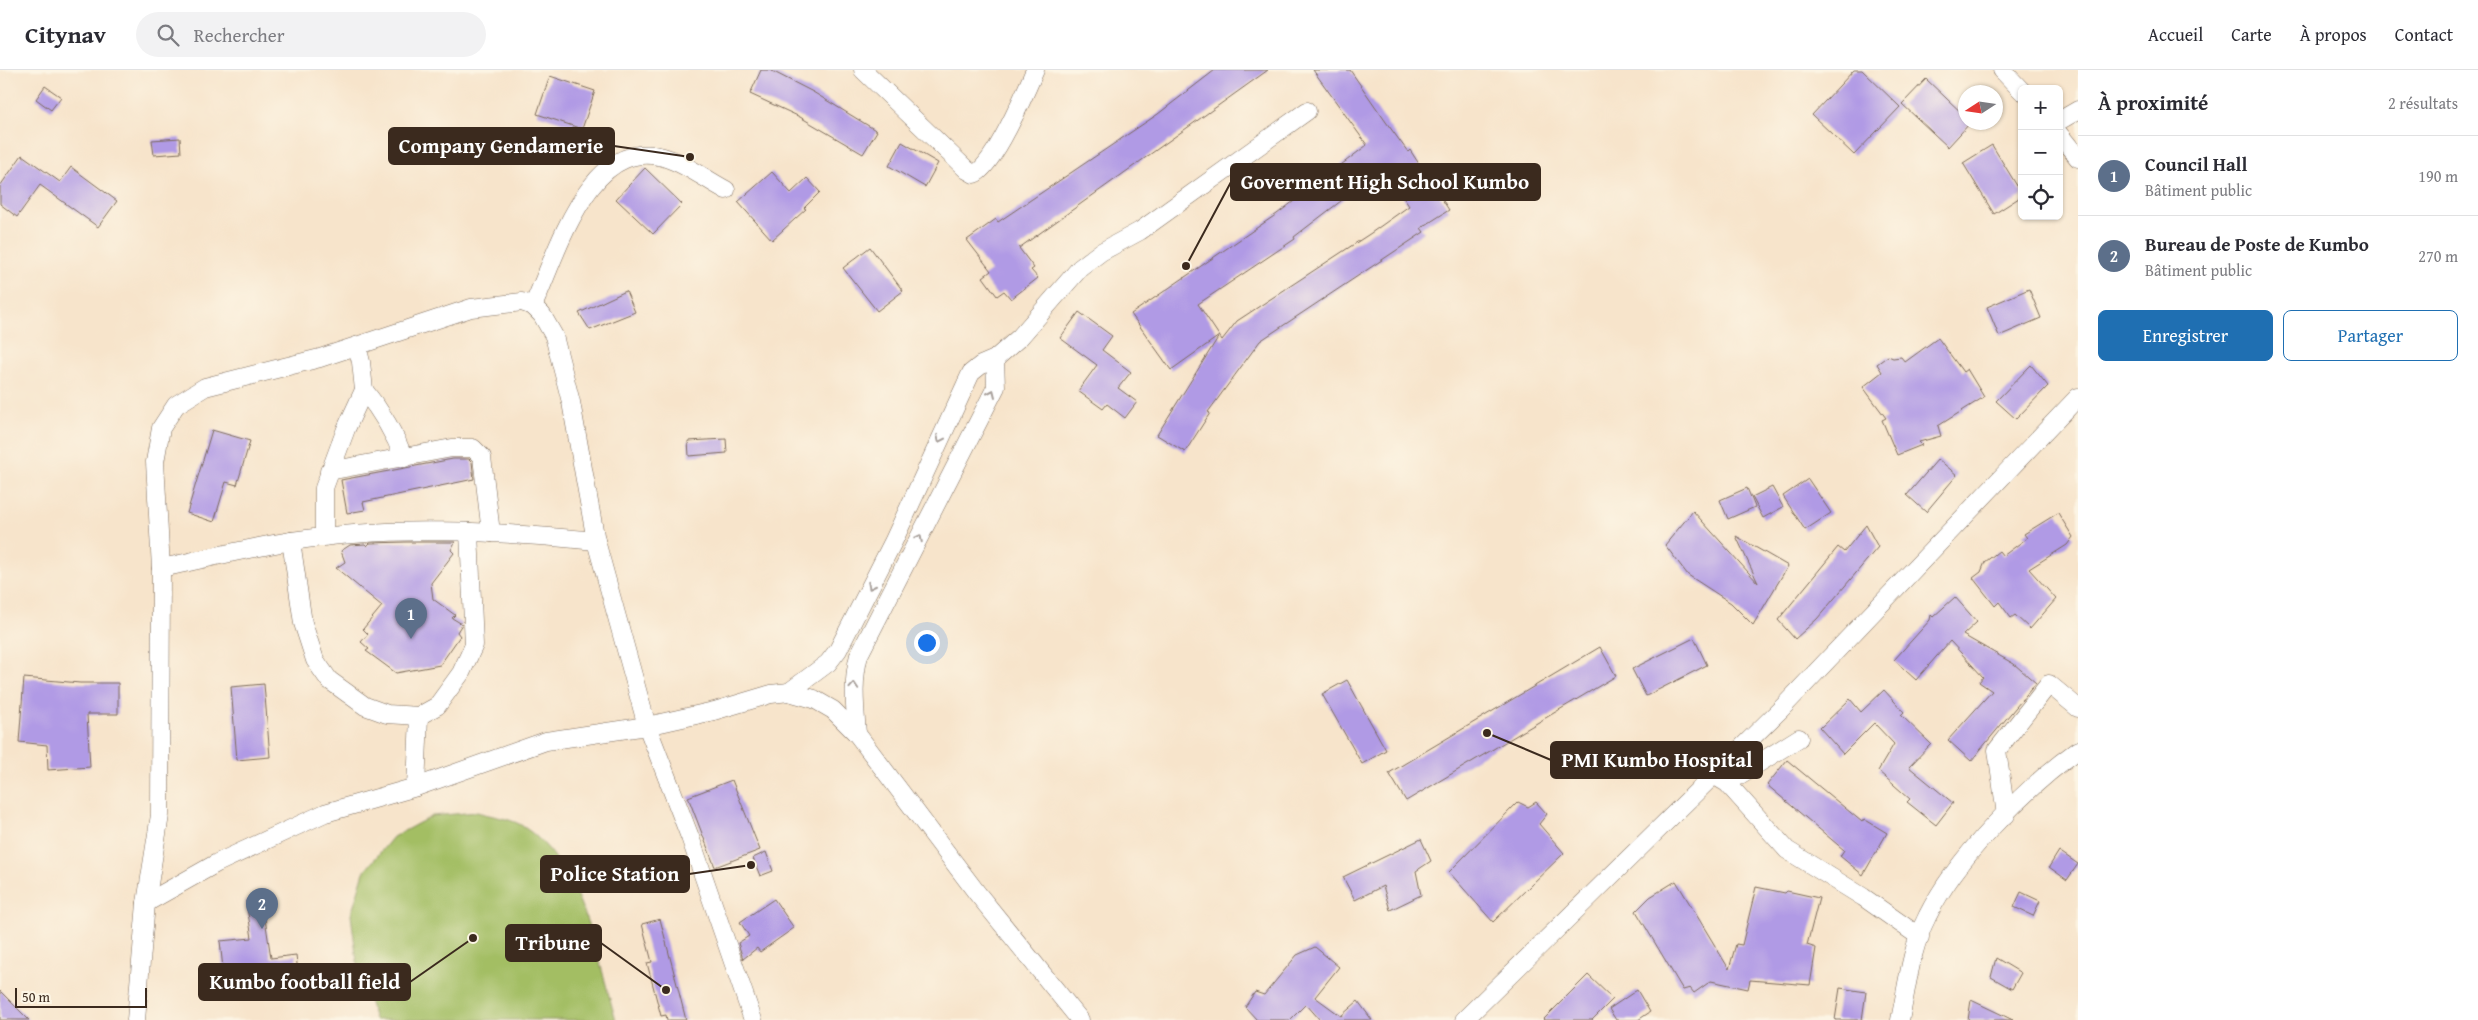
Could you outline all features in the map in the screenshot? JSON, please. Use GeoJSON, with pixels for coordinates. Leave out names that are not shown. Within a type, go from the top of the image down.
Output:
{"type":"FeatureCollection","features":[{"type":"Feature","properties":{"kind":"street"},"geometry":{"type":"LineString","coordinates":[[863,70],[967,170],[974,174],[980,172],[985,167],[1016,114],[1035,70]]}},
{"type":"Feature","properties":{"kind":"street"},"geometry":{"type":"LineString","coordinates":[[2002,70],[2018,87]]}},
{"type":"Feature","properties":{"kind":"street"},"geometry":{"type":"LineString","coordinates":[[2063,119],[2078,110]]}},
{"type":"Feature","properties":{"kind":"street"},"geometry":{"type":"LineString","coordinates":[[789,692],[828,663],[838,650],[894,540],[970,373],[981,365],[995,359],[1020,336],[1080,268],[1101,252],[1140,230],[1307,111]]}},
{"type":"Feature","properties":{"kind":"street"},"geometry":{"type":"LineString","coordinates":[[2063,139],[2078,158]]}},
{"type":"Feature","properties":{"kind":"street"},"geometry":{"type":"LineString","coordinates":[[533,306],[579,202],[590,186],[618,162],[634,156],[667,158],[726,190]]}},
{"type":"Feature","properties":{"kind":"street"},"geometry":{"type":"LineString","coordinates":[[136,1020],[146,903],[160,815],[161,568],[155,462],[161,428],[176,405],[206,387],[320,358],[471,308],[506,302],[522,302],[533,306],[542,315],[554,336],[571,402],[596,541],[647,726],[690,837],[753,1020]]}},
{"type":"Feature","properties":{"kind":"street"},"geometry":{"type":"LineString","coordinates":[[324,537],[324,488],[364,390],[357,346]]}},
{"type":"Feature","properties":{"kind":"street"},"geometry":{"type":"LineString","coordinates":[[858,734],[853,695],[859,655],[996,387],[995,359]]}},
{"type":"Feature","properties":{"kind":"street"},"geometry":{"type":"LineString","coordinates":[[364,390],[394,434],[404,458]]}},
{"type":"Feature","properties":{"kind":"street"},"geometry":{"type":"LineString","coordinates":[[1464,1020],[1721,779],[1781,709],[2078,397]]}},
{"type":"Feature","properties":{"kind":"street"},"geometry":{"type":"LineString","coordinates":[[330,472],[452,448],[472,448],[482,457],[491,533]]}},
{"type":"Feature","properties":{"kind":"street"},"geometry":{"type":"LineString","coordinates":[[161,568],[291,541],[381,533],[469,532],[596,541]]}},
{"type":"Feature","properties":{"kind":"street"},"geometry":{"type":"LineString","coordinates":[[291,541],[303,623],[315,660],[329,680],[365,706],[387,714],[419,716],[437,706],[461,674],[474,645],[469,532]]}},
{"type":"Feature","properties":{"kind":"street"},"geometry":{"type":"LineString","coordinates":[[2006,815],[1997,750],[2049,684],[2078,708]]}},
{"type":"Feature","properties":{"kind":"street"},"geometry":{"type":"LineString","coordinates":[[146,903],[216,863],[326,813],[416,787],[546,740],[647,726],[714,711],[771,694],[789,692],[814,699],[833,710],[858,734],[965,877],[1080,1020]]}},
{"type":"Feature","properties":{"kind":"street"},"geometry":{"type":"LineString","coordinates":[[416,787],[419,716]]}},
{"type":"Feature","properties":{"kind":"street"},"geometry":{"type":"LineString","coordinates":[[1721,779],[1799,738]]}},
{"type":"Feature","properties":{"kind":"street"},"geometry":{"type":"LineString","coordinates":[[1900,1020],[1926,918],[1946,885],[1978,842],[2058,764],[2078,750]]}},
{"type":"Feature","properties":{"kind":"street"},"geometry":{"type":"LineString","coordinates":[[1721,779],[1787,850],[1864,898],[1920,937]]}},
{"type":"Feature","properties":{"kind":"green space"},"geometry":{"type":"Polygon","coordinates":[[[477,812],[521,825],[542,842],[559,862],[573,886],[584,912],[616,1020],[375,1020],[357,961],[351,915],[364,872],[393,837],[432,816],[477,812]]]}},
{"type":"Feature","properties":{"kind":"building"},"geometry":{"type":"Polygon","coordinates":[[[761,70],[770,70],[813,92],[877,131],[863,154],[800,117],[750,94],[761,70]]]}},
{"type":"Feature","properties":{"kind":"building"},"geometry":{"type":"Polygon","coordinates":[[[1215,70],[1268,70],[1019,248],[1034,268],[1031,270],[1038,278],[1011,299],[1004,291],[997,296],[983,277],[991,271],[967,240],[996,219],[998,222],[1158,114],[1215,70]]]}},
{"type":"Feature","properties":{"kind":"building"},"geometry":{"type":"Polygon","coordinates":[[[1313,70],[1350,70],[1408,152],[1410,150],[1449,210],[1421,228],[1424,232],[1260,341],[1208,412],[1210,413],[1185,452],[1157,435],[1219,336],[1171,370],[1131,314],[1277,214],[1367,145],[1313,70]],[[1384,168],[1294,237],[1295,239],[1198,304],[1222,340],[1237,321],[1409,206],[1384,168]]]}},
{"type":"Feature","properties":{"kind":"building"},"geometry":{"type":"Polygon","coordinates":[[[1854,70],[1862,70],[1900,107],[1854,155],[1812,115],[1854,70]]]}},
{"type":"Feature","properties":{"kind":"building"},"geometry":{"type":"Polygon","coordinates":[[[550,76],[595,91],[582,129],[537,114],[550,76]]]}},
{"type":"Feature","properties":{"kind":"building"},"geometry":{"type":"Polygon","coordinates":[[[1926,79],[1958,109],[1958,130],[1964,130],[1948,147],[1902,104],[1926,79]]]}},
{"type":"Feature","properties":{"kind":"building"},"geometry":{"type":"Polygon","coordinates":[[[45,86],[61,97],[51,110],[36,99],[45,86]]]}},
{"type":"Feature","properties":{"kind":"building"},"geometry":{"type":"Polygon","coordinates":[[[180,138],[181,153],[154,155],[152,140],[180,138]]]}},
{"type":"Feature","properties":{"kind":"building"},"geometry":{"type":"Polygon","coordinates":[[[902,142],[938,163],[925,187],[889,166],[902,142]]]}},
{"type":"Feature","properties":{"kind":"building"},"geometry":{"type":"Polygon","coordinates":[[[1992,145],[2018,187],[2018,199],[1994,214],[1963,163],[1992,145]]]}},
{"type":"Feature","properties":{"kind":"building"},"geometry":{"type":"Polygon","coordinates":[[[22,155],[60,182],[71,167],[117,201],[98,227],[40,185],[17,217],[0,204],[0,186],[22,155]]]}},
{"type":"Feature","properties":{"kind":"building"},"geometry":{"type":"Polygon","coordinates":[[[645,168],[682,204],[653,234],[616,199],[645,168]]]}},
{"type":"Feature","properties":{"kind":"building"},"geometry":{"type":"Polygon","coordinates":[[[772,172],[791,193],[807,178],[820,192],[804,208],[806,209],[772,240],[738,202],[772,172]]]}},
{"type":"Feature","properties":{"kind":"building"},"geometry":{"type":"Polygon","coordinates":[[[870,247],[903,291],[877,311],[843,268],[870,247]]]}},
{"type":"Feature","properties":{"kind":"building"},"geometry":{"type":"Polygon","coordinates":[[[2029,289],[2041,318],[1999,336],[1987,307],[2029,289]]]}},
{"type":"Feature","properties":{"kind":"building"},"geometry":{"type":"Polygon","coordinates":[[[626,291],[635,312],[590,330],[579,313],[626,291]]]}},
{"type":"Feature","properties":{"kind":"building"},"geometry":{"type":"Polygon","coordinates":[[[1079,312],[1112,336],[1102,350],[1131,372],[1118,388],[1137,402],[1125,418],[1107,404],[1103,409],[1078,391],[1097,365],[1060,338],[1079,312]]]}},
{"type":"Feature","properties":{"kind":"building"},"geometry":{"type":"Polygon","coordinates":[[[1938,338],[1963,372],[1967,369],[1984,397],[1938,426],[1941,436],[1919,442],[1922,445],[1897,455],[1882,420],[1886,418],[1863,387],[1882,372],[1877,364],[1888,356],[1893,358],[1901,357],[1905,362],[1938,338]]]}},
{"type":"Feature","properties":{"kind":"building"},"geometry":{"type":"Polygon","coordinates":[[[2031,365],[2048,386],[2016,419],[1996,401],[2031,365]]]}},
{"type":"Feature","properties":{"kind":"building"},"geometry":{"type":"Polygon","coordinates":[[[212,430],[250,441],[237,485],[226,482],[214,522],[187,513],[212,430]]]}},
{"type":"Feature","properties":{"kind":"building"},"geometry":{"type":"Polygon","coordinates":[[[726,439],[727,453],[689,456],[688,441],[726,439]]]}},
{"type":"Feature","properties":{"kind":"building"},"geometry":{"type":"Polygon","coordinates":[[[453,459],[469,459],[472,462],[474,479],[363,502],[365,510],[347,513],[341,480],[453,459]]]}},
{"type":"Feature","properties":{"kind":"building"},"geometry":{"type":"Polygon","coordinates":[[[1938,459],[1957,475],[1926,512],[1907,495],[1938,459]]]}},
{"type":"Feature","properties":{"kind":"building"},"geometry":{"type":"Polygon","coordinates":[[[1808,479],[1831,513],[1805,530],[1783,496],[1808,479]]]}},
{"type":"Feature","properties":{"kind":"building"},"geometry":{"type":"Polygon","coordinates":[[[1772,487],[1783,507],[1763,518],[1752,497],[1772,487]]]}},
{"type":"Feature","properties":{"kind":"building"},"geometry":{"type":"Polygon","coordinates":[[[1747,488],[1755,507],[1728,519],[1720,500],[1747,488]]]}},
{"type":"Feature","properties":{"kind":"building"},"geometry":{"type":"Polygon","coordinates":[[[1693,511],[1758,583],[1736,536],[1788,566],[1753,625],[1731,603],[1688,575],[1665,545],[1693,511]]]}},
{"type":"Feature","properties":{"kind":"building"},"geometry":{"type":"Polygon","coordinates":[[[2058,513],[2073,537],[2067,545],[2029,569],[2056,599],[2030,629],[2015,615],[2011,618],[1999,602],[1995,606],[1973,578],[1981,572],[1985,562],[1999,551],[2003,556],[2027,538],[2024,534],[2058,513]]]}},
{"type":"Feature","properties":{"kind":"building"},"geometry":{"type":"Polygon","coordinates":[[[1866,525],[1878,547],[1817,619],[1795,639],[1778,620],[1838,547],[1844,552],[1866,525]]]}},
{"type":"Feature","properties":{"kind":"building"},"geometry":{"type":"Polygon","coordinates":[[[455,542],[451,550],[454,553],[431,583],[433,599],[455,615],[452,618],[462,624],[457,632],[460,636],[440,665],[396,673],[366,651],[369,649],[361,642],[368,634],[363,629],[382,606],[336,568],[345,562],[341,551],[350,545],[365,544],[367,546],[370,543],[455,542]]]}},
{"type":"Feature","properties":{"kind":"building"},"geometry":{"type":"Polygon","coordinates":[[[1955,597],[1977,622],[1963,635],[2014,664],[2036,683],[1971,761],[1948,740],[1992,691],[1979,682],[1983,677],[1950,641],[1916,680],[1894,660],[1930,620],[1931,615],[1933,617],[1955,597]]]}},
{"type":"Feature","properties":{"kind":"building"},"geometry":{"type":"Polygon","coordinates":[[[1694,638],[1707,665],[1646,696],[1632,669],[1694,638]]]}},
{"type":"Feature","properties":{"kind":"building"},"geometry":{"type":"Polygon","coordinates":[[[1600,647],[1616,676],[1406,801],[1389,773],[1600,647]]]}},
{"type":"Feature","properties":{"kind":"building"},"geometry":{"type":"Polygon","coordinates":[[[24,678],[80,683],[118,683],[118,714],[87,714],[90,767],[48,770],[47,745],[19,742],[24,678]]]}},
{"type":"Feature","properties":{"kind":"building"},"geometry":{"type":"Polygon","coordinates":[[[1347,680],[1386,750],[1362,764],[1322,694],[1347,680]]]}},
{"type":"Feature","properties":{"kind":"building"},"geometry":{"type":"Polygon","coordinates":[[[264,684],[270,757],[237,760],[231,687],[264,684]]]}},
{"type":"Feature","properties":{"kind":"building"},"geometry":{"type":"Polygon","coordinates":[[[1884,690],[1904,712],[1901,715],[1931,744],[1909,767],[1953,803],[1936,825],[1907,802],[1910,799],[1878,771],[1894,744],[1874,723],[1843,754],[1820,728],[1850,699],[1861,712],[1884,690]]]}},
{"type":"Feature","properties":{"kind":"building"},"geometry":{"type":"Polygon","coordinates":[[[1787,760],[1862,822],[1864,819],[1887,833],[1863,875],[1840,856],[1844,850],[1767,785],[1787,760]]]}},
{"type":"Feature","properties":{"kind":"building"},"geometry":{"type":"Polygon","coordinates":[[[732,780],[760,850],[715,867],[688,797],[732,780]]]}},
{"type":"Feature","properties":{"kind":"building"},"geometry":{"type":"Polygon","coordinates":[[[1518,802],[1528,807],[1536,802],[1547,814],[1539,824],[1564,853],[1493,922],[1449,872],[1518,802]]]}},
{"type":"Feature","properties":{"kind":"building"},"geometry":{"type":"Polygon","coordinates":[[[1421,839],[1431,861],[1416,871],[1421,895],[1390,910],[1383,886],[1355,900],[1343,877],[1421,839]]]}},
{"type":"Feature","properties":{"kind":"building"},"geometry":{"type":"Polygon","coordinates":[[[2059,851],[2078,864],[2067,880],[2049,867],[2059,851]]]}},
{"type":"Feature","properties":{"kind":"building"},"geometry":{"type":"Polygon","coordinates":[[[766,852],[773,871],[760,876],[753,858],[766,852]]]}},
{"type":"Feature","properties":{"kind":"building"},"geometry":{"type":"Polygon","coordinates":[[[1676,881],[1729,969],[1736,944],[1742,945],[1756,887],[1819,898],[1807,945],[1816,948],[1810,985],[1750,980],[1748,989],[1711,981],[1694,993],[1690,988],[1683,990],[1636,911],[1650,897],[1676,881]]]}},
{"type":"Feature","properties":{"kind":"building"},"geometry":{"type":"Polygon","coordinates":[[[2021,892],[2040,901],[2033,916],[2014,907],[2021,892]]]}},
{"type":"Feature","properties":{"kind":"building"},"geometry":{"type":"Polygon","coordinates":[[[262,899],[271,958],[296,955],[298,973],[274,979],[275,990],[226,996],[220,941],[252,938],[246,901],[262,899]]]}},
{"type":"Feature","properties":{"kind":"building"},"geometry":{"type":"Polygon","coordinates":[[[774,899],[794,928],[760,952],[757,948],[743,959],[738,943],[749,936],[740,922],[774,899]]]}},
{"type":"Feature","properties":{"kind":"building"},"geometry":{"type":"Polygon","coordinates":[[[660,919],[686,1020],[667,1020],[666,1015],[661,1016],[647,963],[652,962],[642,924],[660,919]]]}},
{"type":"Feature","properties":{"kind":"building"},"geometry":{"type":"Polygon","coordinates":[[[1315,947],[1339,967],[1315,997],[1341,1016],[1358,1001],[1372,1020],[1320,1020],[1306,1004],[1290,1020],[1257,1020],[1245,1007],[1255,992],[1264,995],[1297,955],[1315,947]]]}},
{"type":"Feature","properties":{"kind":"building"},"geometry":{"type":"Polygon","coordinates":[[[1996,958],[2021,973],[2012,989],[1991,977],[1996,958]]]}},
{"type":"Feature","properties":{"kind":"building"},"geometry":{"type":"Polygon","coordinates":[[[1588,975],[1613,999],[1592,1020],[1543,1020],[1588,975]]]}},
{"type":"Feature","properties":{"kind":"building"},"geometry":{"type":"Polygon","coordinates":[[[1840,988],[1866,992],[1862,1020],[1835,1020],[1840,988]]]}},
{"type":"Feature","properties":{"kind":"building"},"geometry":{"type":"Polygon","coordinates":[[[1637,990],[1650,1012],[1638,1020],[1616,1020],[1609,1009],[1637,990]]]}},
{"type":"Feature","properties":{"kind":"building"},"geometry":{"type":"Polygon","coordinates":[[[0,991],[29,1020],[0,1020],[0,991]]]}},
{"type":"Feature","properties":{"kind":"building"},"geometry":{"type":"Polygon","coordinates":[[[1971,1000],[2013,1020],[1968,1020],[1971,1000]]]}},
{"type":"Feature","properties":{"kind":"place","name":"Company Gendamerie"},"geometry":{"type":"Point","coordinates":[690,157]}},
{"type":"Feature","properties":{"kind":"place","name":"Goverment High School Kumbo"},"geometry":{"type":"Point","coordinates":[1186,266]}},
{"type":"Feature","properties":{"kind":"place","name":"Council Hall"},"geometry":{"type":"Point","coordinates":[411,639]}},
{"type":"Feature","properties":{"kind":"place","name":"PMI Kumbo Hospital"},"geometry":{"type":"Point","coordinates":[1487,733]}},
{"type":"Feature","properties":{"kind":"place","name":"Police Station"},"geometry":{"type":"Point","coordinates":[751,865]}},
{"type":"Feature","properties":{"kind":"place","name":"Bureau de Poste de Kumbo"},"geometry":{"type":"Point","coordinates":[262,929]}},
{"type":"Feature","properties":{"kind":"place","name":"Kumbo football field"},"geometry":{"type":"Point","coordinates":[473,938]}},
{"type":"Feature","properties":{"kind":"place","name":"Tribune"},"geometry":{"type":"Point","coordinates":[666,990]}}]}
